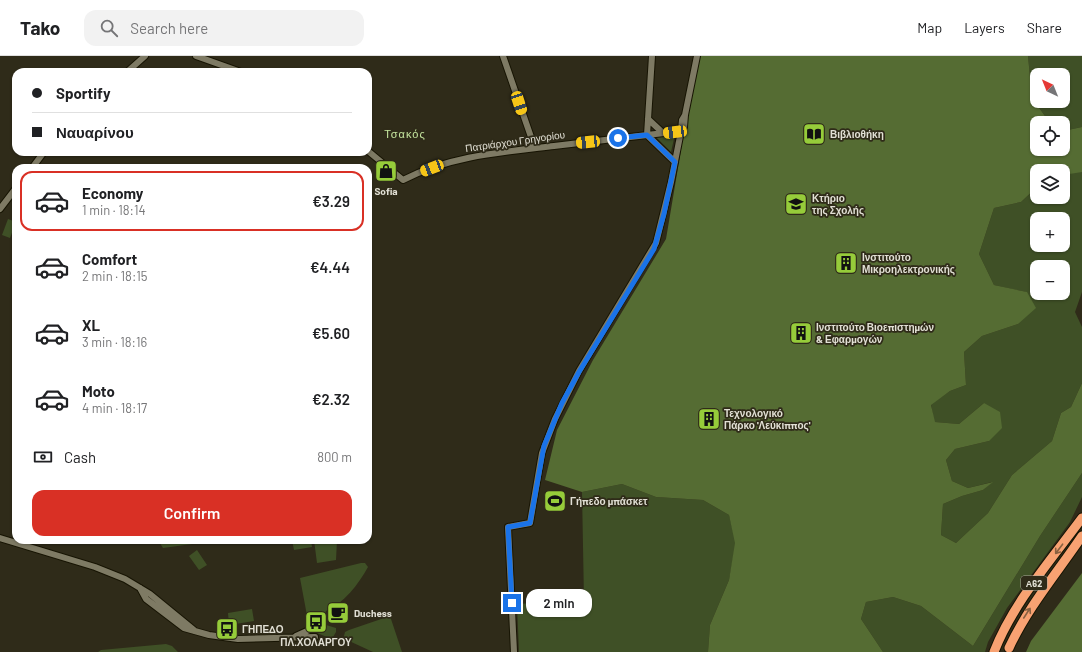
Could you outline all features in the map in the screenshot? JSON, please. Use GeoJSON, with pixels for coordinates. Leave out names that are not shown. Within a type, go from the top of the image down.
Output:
{"type":"FeatureCollection","features":[{"type":"Feature","properties":{"kind":"highway","name":"Α62"},"geometry":{"type":"LineString","coordinates":[[994,652],[1004,628],[1020,602],[1082,518]]}},
{"type":"Feature","properties":{"kind":"highway","name":"Α62"},"geometry":{"type":"LineString","coordinates":[[1008,648],[1033,603],[1082,536]]}},
{"type":"Feature","properties":{"kind":"street"},"geometry":{"type":"LineString","coordinates":[[132,68],[145,56]]}},
{"type":"Feature","properties":{"kind":"street"},"geometry":{"type":"LineString","coordinates":[[196,56],[230,68]]}},
{"type":"Feature","properties":{"kind":"street"},"geometry":{"type":"LineString","coordinates":[[503,56],[531,137],[533,148]]}},
{"type":"Feature","properties":{"kind":"street"},"geometry":{"type":"LineString","coordinates":[[652,56],[647,135],[675,162]]}},
{"type":"Feature","properties":{"kind":"street"},"geometry":{"type":"LineString","coordinates":[[514,652],[508,527],[530,523],[544,446],[555,419],[579,372],[656,243],[675,162],[682,120],[685,114],[697,56]]}},
{"type":"Feature","properties":{"kind":"street"},"geometry":{"type":"LineString","coordinates":[[648,119],[664,133]]}},
{"type":"Feature","properties":{"kind":"street","name":"Πατριάρχου Γρηγορίου"},"geometry":{"type":"LineString","coordinates":[[372,154],[403,180],[444,164],[462,159],[533,148],[681,131]]}},
{"type":"Feature","properties":{"kind":"street"},"geometry":{"type":"LineString","coordinates":[[0,209],[12,193]]}},
{"type":"Feature","properties":{"kind":"street"},"geometry":{"type":"LineString","coordinates":[[0,538],[12,542]]}},
{"type":"Feature","properties":{"kind":"street"},"geometry":{"type":"LineString","coordinates":[[20,544],[95,567],[125,578],[150,594],[194,630],[209,635],[238,639],[315,637]]}},
{"type":"Feature","properties":{"kind":"street"},"geometry":{"type":"LineString","coordinates":[[292,637],[316,627]]}},
{"type":"Feature","properties":{"kind":"green space"},"geometry":{"type":"Polygon","coordinates":[[[700,56],[1028,56],[1030,108],[1039,108],[1045,116],[1030,116],[1030,156],[1070,156],[1070,130],[1082,127],[1082,172],[1070,174],[1070,164],[1030,164],[1030,194],[1021,202],[994,208],[979,254],[994,285],[1027,292],[1030,300],[1036,308],[1018,324],[982,336],[964,352],[966,385],[950,391],[931,405],[935,422],[959,424],[984,403],[1000,412],[1002,428],[989,441],[955,449],[946,460],[952,481],[968,488],[993,482],[983,490],[962,496],[943,504],[941,535],[956,543],[988,513],[1012,475],[1052,441],[1061,413],[1071,407],[1082,383],[1082,473],[1040,536],[973,646],[921,606],[893,597],[866,602],[861,619],[883,652],[708,652],[710,625],[729,580],[735,543],[729,515],[703,500],[656,497],[622,484],[582,492],[545,480],[557,430],[593,360],[666,239],[683,138],[700,56]]]}},
{"type":"Feature","properties":{"kind":"green space"},"geometry":{"type":"Polygon","coordinates":[[[1028,56],[1082,56],[1082,127],[1070,130],[1070,116],[1045,116],[1039,108],[1070,108],[1070,68],[1030,68],[1030,77],[1028,56]]]}},
{"type":"Feature","properties":{"kind":"green space"},"geometry":{"type":"Polygon","coordinates":[[[673,135],[674,139],[671,152],[656,137],[673,135]]]}},
{"type":"Feature","properties":{"kind":"green space"},"geometry":{"type":"Polygon","coordinates":[[[1082,172],[1082,292],[1075,312],[1082,327],[1082,383],[1071,407],[1061,413],[1052,441],[1012,475],[988,513],[956,543],[941,535],[943,504],[962,496],[983,490],[992,482],[968,488],[952,481],[946,460],[955,449],[989,441],[984,403],[959,424],[934,422],[931,404],[950,391],[966,385],[964,352],[982,336],[1018,324],[1026,292],[994,285],[979,254],[994,208],[1021,202],[1030,194],[1030,204],[1070,204],[1070,173],[1082,172]]]}},
{"type":"Feature","properties":{"kind":"green space"},"geometry":{"type":"Polygon","coordinates":[[[8,219],[12,220],[12,233],[10,238],[2,235],[8,219]]]}},
{"type":"Feature","properties":{"kind":"green space"},"geometry":{"type":"Polygon","coordinates":[[[1082,473],[1082,497],[1070,522],[1007,608],[988,642],[985,652],[883,652],[861,619],[866,602],[893,597],[921,606],[973,646],[1040,536],[1082,473]]]}},
{"type":"Feature","properties":{"kind":"green space"},"geometry":{"type":"Polygon","coordinates":[[[622,484],[656,497],[703,500],[729,515],[736,543],[729,580],[710,625],[708,652],[519,652],[517,604],[584,600],[582,492],[622,484]]]}},
{"type":"Feature","properties":{"kind":"green space","name":"Γήπεδο μπάσκετ"},"geometry":{"type":"Polygon","coordinates":[[[558,490],[564,509],[552,512],[547,493],[558,490]]]}},
{"type":"Feature","properties":{"kind":"green space"},"geometry":{"type":"Polygon","coordinates":[[[160,544],[192,544],[163,548],[160,544]]]}},
{"type":"Feature","properties":{"kind":"green space"},"geometry":{"type":"Polygon","coordinates":[[[293,544],[312,544],[312,547],[294,550],[293,544]]]}},
{"type":"Feature","properties":{"kind":"green space"},"geometry":{"type":"Polygon","coordinates":[[[315,544],[337,544],[336,560],[317,563],[315,544]]]}},
{"type":"Feature","properties":{"kind":"green space"},"geometry":{"type":"Polygon","coordinates":[[[197,550],[207,565],[199,570],[189,556],[197,550]]]}},
{"type":"Feature","properties":{"kind":"green space"},"geometry":{"type":"Polygon","coordinates":[[[365,563],[368,567],[350,593],[333,608],[326,611],[324,618],[308,621],[300,578],[365,563]]]}},
{"type":"Feature","properties":{"kind":"green space"},"geometry":{"type":"Polygon","coordinates":[[[1082,573],[1082,652],[1026,652],[1031,641],[1082,573]]]}},
{"type":"Feature","properties":{"kind":"green space"},"geometry":{"type":"Polygon","coordinates":[[[252,609],[254,621],[229,625],[228,613],[252,609]]]}},
{"type":"Feature","properties":{"kind":"green space"},"geometry":{"type":"Polygon","coordinates":[[[390,616],[402,652],[373,652],[347,640],[344,636],[345,632],[349,630],[390,616]]]}},
{"type":"Feature","properties":{"kind":"green space"},"geometry":{"type":"Polygon","coordinates":[[[326,625],[336,628],[336,632],[333,637],[327,637],[317,633],[318,627],[326,625]]]}},
{"type":"Feature","properties":{"kind":"green space"},"geometry":{"type":"Polygon","coordinates":[[[166,644],[172,646],[178,652],[98,652],[101,650],[166,644]]]}},
{"type":"Feature","properties":{"kind":"place","name":"Βιβλιοθήκη"},"geometry":{"type":"Point","coordinates":[814,134]}},
{"type":"Feature","properties":{"kind":"place","name":"Sofia"},"geometry":{"type":"Point","coordinates":[386,171]}},
{"type":"Feature","properties":{"kind":"place","name":"Κτήριο της Σχολής"},"geometry":{"type":"Point","coordinates":[796,204]}},
{"type":"Feature","properties":{"kind":"place","name":"Ινστιτούτο Μικροηλεκτρονικής"},"geometry":{"type":"Point","coordinates":[846,263]}},
{"type":"Feature","properties":{"kind":"place","name":"Ινστιτούτο Βιοεπιστημών & Εφαρμογών"},"geometry":{"type":"Point","coordinates":[801,333]}},
{"type":"Feature","properties":{"kind":"place","name":"Τεχνολογικό Πάρκο 'Λεύκιππος'"},"geometry":{"type":"Point","coordinates":[709,419]}},
{"type":"Feature","properties":{"kind":"place","name":"Γήπεδο μπάσκετ"},"geometry":{"type":"Point","coordinates":[555,501]}},
{"type":"Feature","properties":{"kind":"place","name":"Duchess"},"geometry":{"type":"Point","coordinates":[338,613]}},
{"type":"Feature","properties":{"kind":"place","name":"ΠΛ.ΧΟΛΑΡΓΟΥ"},"geometry":{"type":"Point","coordinates":[316,622]}},
{"type":"Feature","properties":{"kind":"place","name":"ΓΗΠΕΔΟ"},"geometry":{"type":"Point","coordinates":[227,629]}},
{"type":"Feature","properties":{"kind":"district","name":"Τσακός"},"geometry":{"type":"Point","coordinates":[405,133]}},
{"type":"Feature","properties":{"kind":"route"},"geometry":{"type":"LineString","coordinates":[[512,603],[508,527],[530,523],[542,453],[555,419],[579,372],[654,249],[664,214],[675,162],[647,135],[618,138]]}}]}
